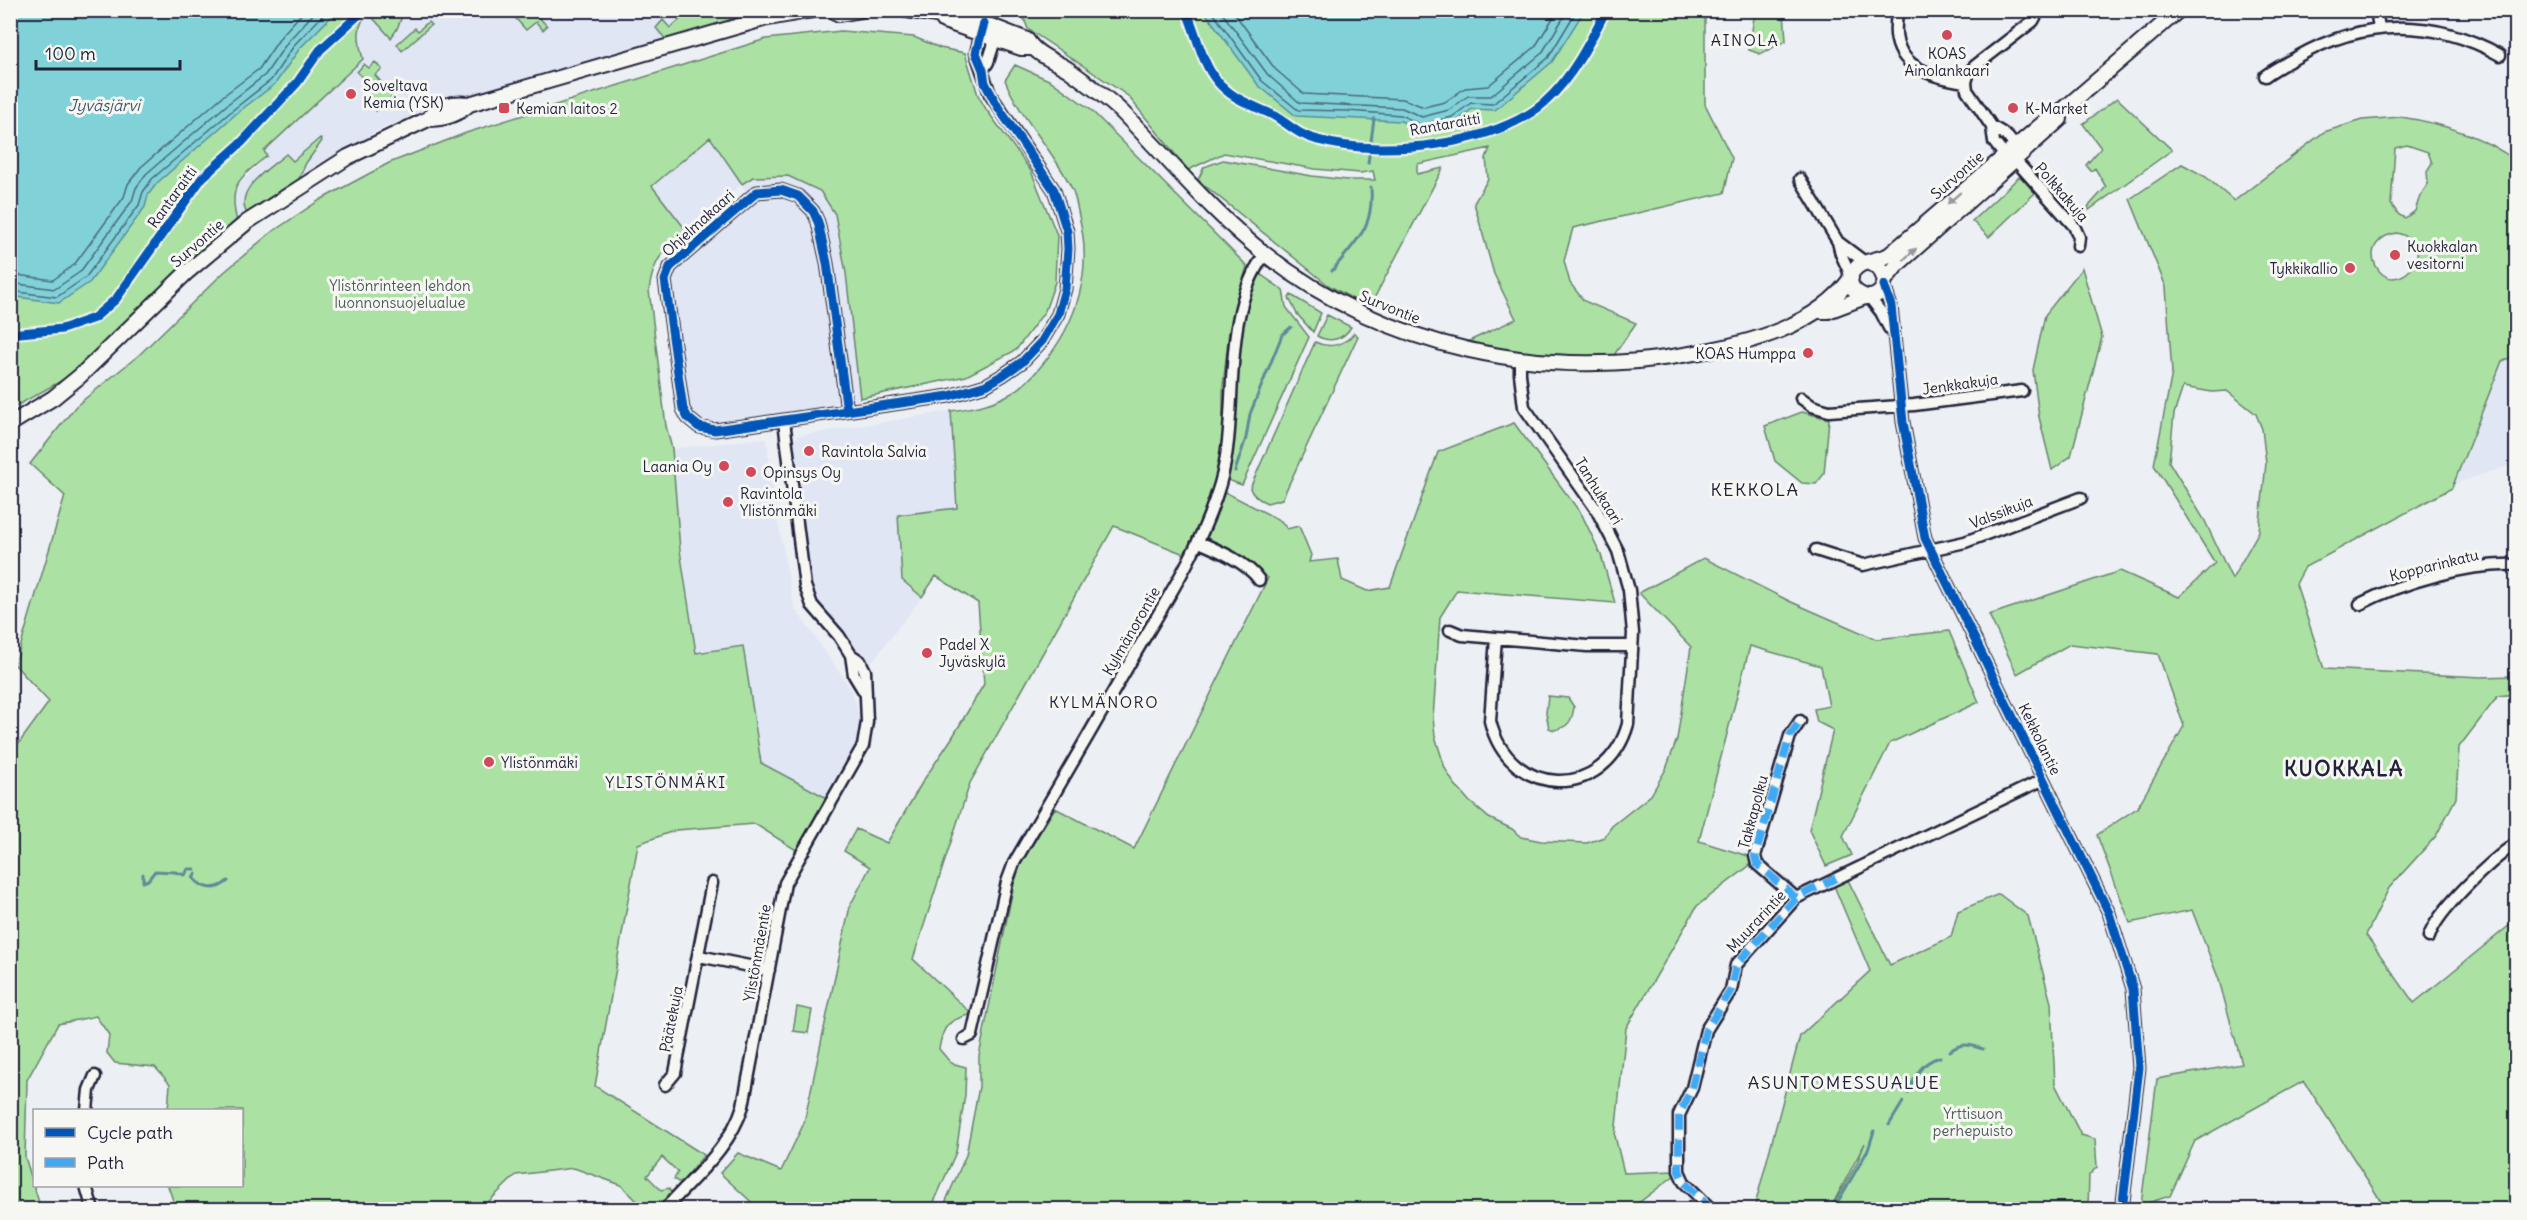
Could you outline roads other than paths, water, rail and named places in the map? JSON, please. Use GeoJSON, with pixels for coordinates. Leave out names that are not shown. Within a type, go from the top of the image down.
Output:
{"type":"FeatureCollection","features":[{"type":"Feature","properties":{"kind":"main road","name":"Survontie"},"geometry":{"type":"LineString","coordinates":[[10,424],[53,398],[80,376],[186,273],[248,222],[348,157],[428,118],[444,106],[455,103],[469,104],[763,20],[813,10]]}},
{"type":"Feature","properties":{"kind":"main road"},"geometry":{"type":"LineString","coordinates":[[831,10],[839,14],[861,10]]}},
{"type":"Feature","properties":{"kind":"main road","name":"Survontie"},"geometry":{"type":"LineString","coordinates":[[906,10],[941,16],[944,21],[982,28],[998,34],[1021,48],[1032,48],[1069,70],[1120,111],[1264,254],[1328,297],[1373,320],[1438,344],[1520,360],[1602,363],[1669,358],[1722,348],[1794,325],[1818,311],[1824,303],[1843,288],[1851,277]]}},
{"type":"Feature","properties":{"kind":"main road","name":"Survontie"},"geometry":{"type":"LineString","coordinates":[[1868,263],[1889,255],[2012,154],[2062,117],[2064,109],[2179,10]]}},
{"type":"Feature","properties":{"kind":"main road","name":"Survontie"},"geometry":{"type":"LineString","coordinates":[[1885,283],[1897,265],[2012,154]]}},
{"type":"Feature","properties":{"kind":"main road"},"geometry":{"type":"LineString","coordinates":[[1868,263],[1879,267],[1885,283],[1880,292],[1867,297],[1856,292],[1851,277],[1857,267],[1868,263]]}},
{"type":"Feature","properties":{"kind":"main road","name":"Survontie"},"geometry":{"type":"LineString","coordinates":[[1818,311],[1828,311],[1867,297]]}},
{"type":"Feature","properties":{"kind":"street"},"geometry":{"type":"LineString","coordinates":[[1898,10],[1894,32],[1901,52],[1914,67],[1926,74],[1966,82],[1969,72],[1975,66],[2033,21],[2039,10]]}},
{"type":"Feature","properties":{"kind":"street"},"geometry":{"type":"LineString","coordinates":[[2376,10],[2379,28]]}},
{"type":"Feature","properties":{"kind":"street","name":"Ohjelmakaari"},"geometry":{"type":"LineString","coordinates":[[847,411],[818,222],[813,212],[798,196],[787,190],[757,192],[718,223],[670,267],[665,280],[683,409],[688,418],[699,427],[715,430],[784,421],[949,396],[986,385],[1032,352],[1042,341],[1058,314],[1065,289],[1067,231],[1061,208],[1043,172],[990,94],[976,53],[982,28]]}},
{"type":"Feature","properties":{"kind":"street"},"geometry":{"type":"LineString","coordinates":[[2265,76],[2318,45],[2379,28],[2432,29],[2469,39],[2500,55]]}},
{"type":"Feature","properties":{"kind":"street"},"geometry":{"type":"LineString","coordinates":[[983,70],[998,34]]}},
{"type":"Feature","properties":{"kind":"street","name":"Polkkakuja"},"geometry":{"type":"LineString","coordinates":[[1966,82],[1967,90],[1992,127],[2006,134],[2012,154],[2074,226],[2079,237],[2078,246]]}},
{"type":"Feature","properties":{"kind":"street"},"geometry":{"type":"LineString","coordinates":[[1800,179],[1838,242],[1851,277]]}},
{"type":"Feature","properties":{"kind":"street"},"geometry":{"type":"LineString","coordinates":[[1838,242],[1868,263]]}},
{"type":"Feature","properties":{"kind":"street","name":"Kylmänorontie"},"geometry":{"type":"LineString","coordinates":[[964,1039],[972,1035],[1007,882],[1014,863],[1199,542],[1221,483],[1228,443],[1230,388],[1237,334],[1246,291],[1254,270],[1264,254]]}},
{"type":"Feature","properties":{"kind":"street","name":"Kekkolantie"},"geometry":{"type":"LineString","coordinates":[[1885,283],[1891,306],[1892,334],[1901,405],[1925,537],[2109,914],[2133,989],[2139,1068],[2122,1209]]}},
{"type":"Feature","properties":{"kind":"street","name":"Kekkolantie"},"geometry":{"type":"LineString","coordinates":[[1867,297],[1881,312],[1892,334]]}},
{"type":"Feature","properties":{"kind":"street","name":"Tanhukaari"},"geometry":{"type":"LineString","coordinates":[[1497,638],[1490,709],[1492,732],[1504,754],[1519,769],[1548,780],[1567,782],[1597,771],[1612,757],[1628,724],[1632,646],[1629,590],[1618,551],[1590,500],[1524,407],[1520,384],[1520,360]]}},
{"type":"Feature","properties":{"kind":"street","name":"Jenkkakuja"},"geometry":{"type":"LineString","coordinates":[[1801,398],[1812,406],[1829,411],[1914,405],[2022,391]]}},
{"type":"Feature","properties":{"kind":"street","name":"Ylistönmäentie"},"geometry":{"type":"LineString","coordinates":[[664,1209],[725,1145],[736,1127],[743,1106],[785,883],[863,746],[867,722],[865,693],[854,675],[851,655],[812,604],[805,586],[784,421]]}},
{"type":"Feature","properties":{"kind":"street","name":"Valssikuja"},"geometry":{"type":"LineString","coordinates":[[1816,550],[1863,566],[1931,552],[1965,542],[2081,498]]}},
{"type":"Feature","properties":{"kind":"street"},"geometry":{"type":"LineString","coordinates":[[1199,542],[1228,555],[1255,574],[1259,580]]}},
{"type":"Feature","properties":{"kind":"street","name":"Kopparinkatu"},"geometry":{"type":"LineString","coordinates":[[2360,604],[2379,594],[2437,577],[2489,567],[2517,565]]}},
{"type":"Feature","properties":{"kind":"street"},"geometry":{"type":"LineString","coordinates":[[1450,630],[1462,635],[1587,646],[1632,646]]}},
{"type":"Feature","properties":{"kind":"street","name":"Takkapolku"},"geometry":{"type":"LineString","coordinates":[[1796,898],[1757,864],[1755,856],[1790,736],[1800,721]]}},
{"type":"Feature","properties":{"kind":"street","name":"Muurarintie"},"geometry":{"type":"LineString","coordinates":[[1712,1209],[1684,1182],[1679,1170],[1679,1115],[1692,1088],[1706,1030],[1731,990],[1736,965],[1796,898],[2042,780]]}},
{"type":"Feature","properties":{"kind":"street"},"geometry":{"type":"LineString","coordinates":[[2429,937],[2432,926],[2442,912],[2502,853],[2517,843]]}},
{"type":"Feature","properties":{"kind":"street","name":"Päätekuja"},"geometry":{"type":"LineString","coordinates":[[665,1085],[675,1073],[712,884]]}},
{"type":"Feature","properties":{"kind":"street"},"geometry":{"type":"LineString","coordinates":[[699,956],[769,970]]}},
{"type":"Feature","properties":{"kind":"street"},"geometry":{"type":"LineString","coordinates":[[87,1109],[89,1090],[95,1076]]}},
{"type":"Feature","properties":{"kind":"street"},"geometry":{"type":"LineString","coordinates":[[87,1187],[93,1209]]}},
{"type":"Feature","properties":{"kind":"water","name":"Jyväsjärvi"},"geometry":{"type":"Polygon","coordinates":[[[11,10],[337,11],[300,48],[275,84],[237,113],[157,183],[148,195],[145,207],[90,282],[59,303],[11,296],[11,10]]]}},
{"type":"Feature","properties":{"kind":"water"},"geometry":{"type":"Polygon","coordinates":[[[1204,11],[1584,11],[1552,62],[1495,110],[1472,109],[1455,123],[1419,131],[1401,121],[1296,116],[1258,85],[1204,11]]]}},
{"type":"Feature","properties":{"kind":"waterway"},"geometry":{"type":"LineString","coordinates":[[1368,163],[1374,119]]}},
{"type":"Feature","properties":{"kind":"waterway"},"geometry":{"type":"LineString","coordinates":[[1332,271],[1362,234],[1370,214],[1371,187]]}},
{"type":"Feature","properties":{"kind":"waterway"},"geometry":{"type":"LineString","coordinates":[[1235,471],[1246,438],[1250,414],[1282,335],[1291,327]]}},
{"type":"Feature","properties":{"kind":"waterway"},"geometry":{"type":"LineString","coordinates":[[143,874],[143,882],[148,880],[155,871],[185,875],[188,869],[195,869]]}},
{"type":"Feature","properties":{"kind":"waterway"},"geometry":{"type":"LineString","coordinates":[[196,874],[193,878],[201,885],[210,888],[215,888],[228,881]]}},
{"type":"Feature","properties":{"kind":"waterway"},"geometry":{"type":"LineString","coordinates":[[1950,1051],[1962,1045],[1983,1049]]}},
{"type":"Feature","properties":{"kind":"waterway"},"geometry":{"type":"LineString","coordinates":[[1908,1093],[1923,1066],[1940,1057]]}},
{"type":"Feature","properties":{"kind":"waterway"},"geometry":{"type":"LineString","coordinates":[[1889,1125],[1903,1102]]}},
{"type":"Feature","properties":{"kind":"waterway"},"geometry":{"type":"LineString","coordinates":[[1833,1210],[1868,1150],[1874,1131]]}},
{"type":"Feature","properties":{"kind":"place","name":"KOAS Ainolankaari"},"geometry":{"type":"Point","coordinates":[1947,35]}},
{"type":"Feature","properties":{"kind":"place","name":"Soveltava Kemia (YSK)"},"geometry":{"type":"Point","coordinates":[351,94]}},
{"type":"Feature","properties":{"kind":"place","name":"Kemian laitos 2"},"geometry":{"type":"Point","coordinates":[504,108]}},
{"type":"Feature","properties":{"kind":"place","name":"K-Market"},"geometry":{"type":"Point","coordinates":[2013,108]}},
{"type":"Feature","properties":{"kind":"place","name":"Kuokkalan vesitorni"},"geometry":{"type":"Point","coordinates":[2395,255]}},
{"type":"Feature","properties":{"kind":"place","name":"Tykkikallio"},"geometry":{"type":"Point","coordinates":[2350,268]}},
{"type":"Feature","properties":{"kind":"place","name":"KOAS Humppa"},"geometry":{"type":"Point","coordinates":[1808,353]}},
{"type":"Feature","properties":{"kind":"place","name":"Ravintola Salvia"},"geometry":{"type":"Point","coordinates":[809,451]}},
{"type":"Feature","properties":{"kind":"place","name":"Laania Oy"},"geometry":{"type":"Point","coordinates":[724,466]}},
{"type":"Feature","properties":{"kind":"place","name":"Opinsys Oy"},"geometry":{"type":"Point","coordinates":[751,472]}},
{"type":"Feature","properties":{"kind":"place","name":"Ravintola Ylistönmäki"},"geometry":{"type":"Point","coordinates":[728,502]}},
{"type":"Feature","properties":{"kind":"place","name":"Padel X Jyväskylä"},"geometry":{"type":"Point","coordinates":[927,653]}},
{"type":"Feature","properties":{"kind":"place","name":"Ylistönmäki"},"geometry":{"type":"Point","coordinates":[489,762]}},
{"type":"Feature","properties":{"kind":"district","name":"AINOLA"},"geometry":{"type":"Point","coordinates":[1745,40]}},
{"type":"Feature","properties":{"kind":"district","name":"KEKKOLA"},"geometry":{"type":"Point","coordinates":[1755,489]}},
{"type":"Feature","properties":{"kind":"district","name":"KYLMÄNORO"},"geometry":{"type":"Point","coordinates":[1104,702]}},
{"type":"Feature","properties":{"kind":"district","name":"KUOKKALA"},"geometry":{"type":"Point","coordinates":[2344,768]}},
{"type":"Feature","properties":{"kind":"district","name":"YLISTÖNMÄKI"},"geometry":{"type":"Point","coordinates":[666,782]}},
{"type":"Feature","properties":{"kind":"district","name":"ASUNTOMESSUALUE"},"geometry":{"type":"Point","coordinates":[1844,1082]}},
{"type":"Feature","properties":{"kind":"park label","name":"Ylistönrinteen lehdon luonnonsuojelualue"},"geometry":{"type":"Point","coordinates":[400,294]}},
{"type":"Feature","properties":{"kind":"park label","name":"Yrttisuon perhepuisto"},"geometry":{"type":"Point","coordinates":[1973,1122]}}]}
